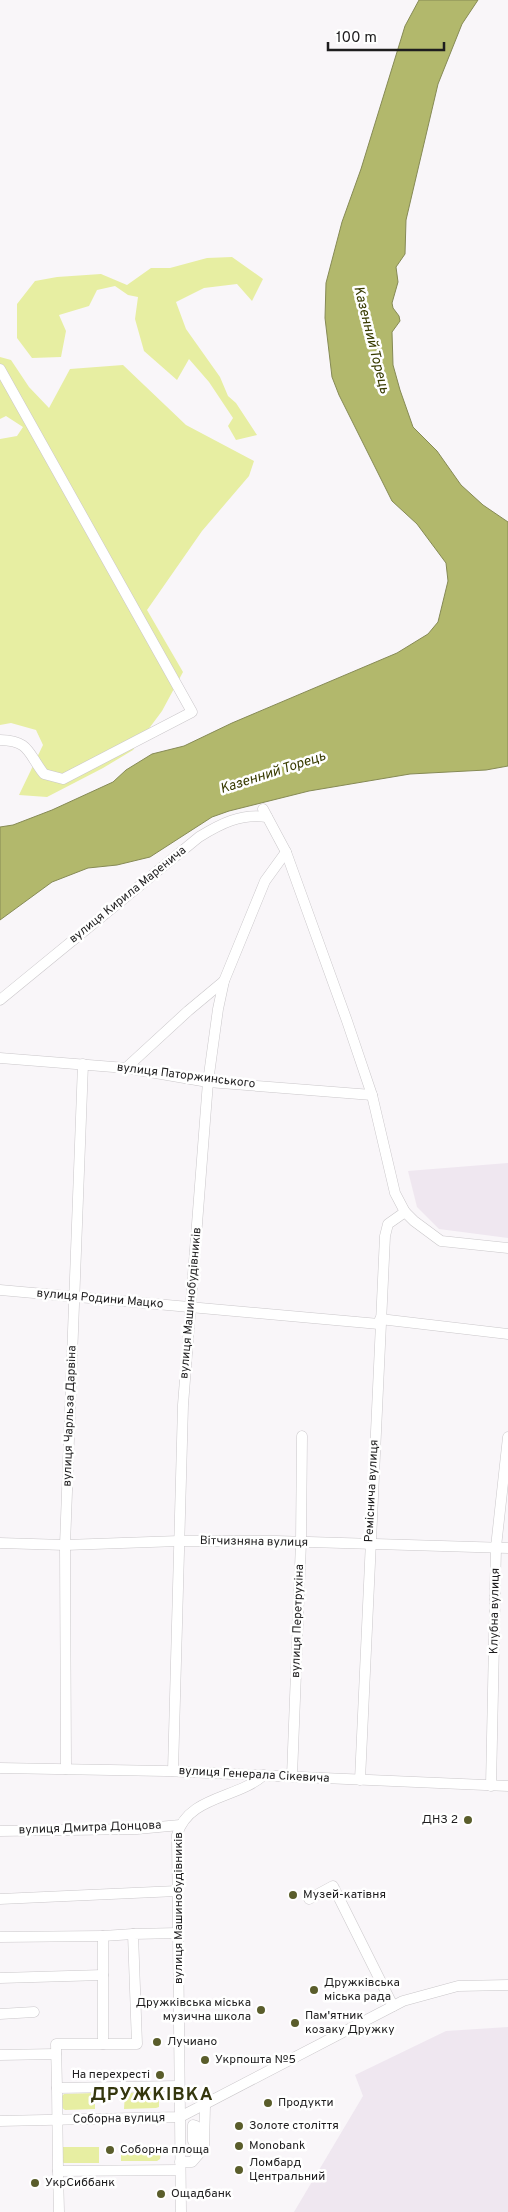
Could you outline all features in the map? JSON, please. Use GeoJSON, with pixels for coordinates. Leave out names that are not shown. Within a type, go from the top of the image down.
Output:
{"type":"FeatureCollection","features":[{"type":"Feature","properties":{"kind":"street"},"geometry":{"type":"LineString","coordinates":[[0,368],[192,712],[63,779],[44,774],[25,746],[16,741],[0,740]]}},
{"type":"Feature","properties":{"kind":"street","name":"вулиця Кирила Маренича"},"geometry":{"type":"LineString","coordinates":[[0,1000],[199,837],[222,823],[265,813],[286,852]]}},
{"type":"Feature","properties":{"kind":"street"},"geometry":{"type":"LineString","coordinates":[[286,852],[372,1095],[395,1193],[406,1212],[414,1221],[441,1241],[508,1248]]}},
{"type":"Feature","properties":{"kind":"street","name":"вулиця Машинобудівників"},"geometry":{"type":"LineString","coordinates":[[173,1771],[183,1405],[208,1082],[224,981],[265,880],[286,852]]}},
{"type":"Feature","properties":{"kind":"street"},"geometry":{"type":"LineString","coordinates":[[126,1068],[224,981]]}},
{"type":"Feature","properties":{"kind":"street","name":"вулиця Паторжинського"},"geometry":{"type":"LineString","coordinates":[[0,1058],[126,1068],[208,1082],[372,1095]]}},
{"type":"Feature","properties":{"kind":"street","name":"вулиця Чарльза Дарвіна"},"geometry":{"type":"LineString","coordinates":[[66,1769],[65,1545],[82,1064]]}},
{"type":"Feature","properties":{"kind":"street","name":"Реміснича вулиця"},"geometry":{"type":"LineString","coordinates":[[360,1780],[385,1236],[388,1224],[406,1212]]}},
{"type":"Feature","properties":{"kind":"street","name":"вулиця Родини Мацко"},"geometry":{"type":"LineString","coordinates":[[0,1290],[508,1334]]}},
{"type":"Feature","properties":{"kind":"street","name":"вулиця Перетрухіна"},"geometry":{"type":"LineString","coordinates":[[292,1776],[301,1542],[302,1436]]}},
{"type":"Feature","properties":{"kind":"street","name":"Клубна вулиця"},"geometry":{"type":"LineString","coordinates":[[491,1786],[496,1547],[508,1437]]}},
{"type":"Feature","properties":{"kind":"street","name":"Вітчизняна вулиця"},"geometry":{"type":"LineString","coordinates":[[0,1543],[65,1545],[179,1541],[301,1542],[370,1546],[508,1548]]}},
{"type":"Feature","properties":{"kind":"street","name":"вулиця Генерала Сікевича"},"geometry":{"type":"LineString","coordinates":[[0,1768],[173,1771],[508,1786]]}},
{"type":"Feature","properties":{"kind":"street","name":"вулиця Машинобудівників"},"geometry":{"type":"LineString","coordinates":[[181,2212],[177,1835],[180,1825],[186,1816],[198,1806],[255,1783],[264,1775]]}},
{"type":"Feature","properties":{"kind":"street","name":"вулиця Дмитра Донцова"},"geometry":{"type":"LineString","coordinates":[[0,1831],[137,1829],[180,1825]]}},
{"type":"Feature","properties":{"kind":"street"},"geometry":{"type":"LineString","coordinates":[[309,1899],[333,1886],[393,2006]]}},
{"type":"Feature","properties":{"kind":"street"},"geometry":{"type":"LineString","coordinates":[[0,1899],[177,1891]]}},
{"type":"Feature","properties":{"kind":"street"},"geometry":{"type":"LineString","coordinates":[[0,1937],[178,1933]]}},
{"type":"Feature","properties":{"kind":"street"},"geometry":{"type":"LineString","coordinates":[[59,2212],[56,2044],[137,2044],[133,1934]]}},
{"type":"Feature","properties":{"kind":"street"},"geometry":{"type":"LineString","coordinates":[[103,1936],[103,2044]]}},
{"type":"Feature","properties":{"kind":"street"},"geometry":{"type":"LineString","coordinates":[[0,1978],[103,1975]]}},
{"type":"Feature","properties":{"kind":"street","name":"Соборна вулиця"},"geometry":{"type":"LineString","coordinates":[[0,2121],[180,2118],[403,2001],[458,1986],[508,1985]]}},
{"type":"Feature","properties":{"kind":"street"},"geometry":{"type":"LineString","coordinates":[[0,2014],[34,2012]]}},
{"type":"Feature","properties":{"kind":"street"},"geometry":{"type":"LineString","coordinates":[[0,2055],[56,2052]]}},
{"type":"Feature","properties":{"kind":"street"},"geometry":{"type":"LineString","coordinates":[[57,2088],[180,2086]]}},
{"type":"Feature","properties":{"kind":"street"},"geometry":{"type":"LineString","coordinates":[[58,2171],[180,2166],[192,2162],[204,2148],[204,2105]]}},
{"type":"Feature","properties":{"kind":"shaded area"},"geometry":{"type":"Polygon","coordinates":[[[232,257],[263,279],[252,301],[237,284],[204,288],[176,302],[186,329],[220,377],[228,396],[236,403],[257,435],[236,440],[228,426],[233,418],[209,382],[189,359],[177,380],[144,351],[135,319],[138,297],[128,295],[115,286],[97,290],[89,306],[59,315],[66,331],[61,357],[32,358],[17,338],[17,304],[35,281],[57,277],[101,274],[127,285],[151,268],[170,268],[207,258],[232,257]]]}},
{"type":"Feature","properties":{"kind":"shaded area"},"geometry":{"type":"Polygon","coordinates":[[[0,357],[11,360],[29,387],[49,408],[70,369],[123,365],[186,425],[254,461],[249,476],[202,531],[147,610],[183,672],[162,711],[133,750],[47,797],[19,795],[43,745],[36,730],[11,723],[0,725],[0,439],[17,436],[23,427],[6,416],[0,419],[0,357]]]}},
{"type":"Feature","properties":{"kind":"shaded area"},"geometry":{"type":"Polygon","coordinates":[[[508,1163],[508,1238],[439,1229],[417,1207],[408,1171],[508,1163]]]}},
{"type":"Feature","properties":{"kind":"shaded area"},"geometry":{"type":"Polygon","coordinates":[[[508,2027],[508,2212],[294,2212],[363,2096],[355,2075],[446,2031],[508,2027]]]}},
{"type":"Feature","properties":{"kind":"shaded area"},"geometry":{"type":"Polygon","coordinates":[[[154,2092],[159,2095],[159,2107],[124,2109],[125,2093],[154,2092]]]}},
{"type":"Feature","properties":{"kind":"shaded area"},"geometry":{"type":"Polygon","coordinates":[[[95,2093],[95,2109],[65,2110],[61,2107],[61,2097],[64,2094],[95,2093]]]}},
{"type":"Feature","properties":{"kind":"shaded area"},"geometry":{"type":"Polygon","coordinates":[[[157,2145],[161,2153],[160,2159],[157,2161],[121,2161],[121,2146],[157,2145]]]}},
{"type":"Feature","properties":{"kind":"shaded area"},"geometry":{"type":"Polygon","coordinates":[[[63,2147],[99,2147],[99,2163],[64,2163],[60,2161],[60,2150],[63,2147]]]}},
{"type":"Feature","properties":{"kind":"water","name":"Казенний Торець"},"geometry":{"type":"Polygon","coordinates":[[[419,0],[478,0],[462,24],[438,84],[406,220],[405,254],[396,267],[398,282],[392,303],[400,321],[392,332],[393,365],[413,427],[437,451],[461,485],[483,505],[508,522],[508,766],[486,770],[410,774],[309,791],[229,811],[212,817],[150,857],[117,865],[88,868],[52,882],[0,920],[0,827],[13,825],[52,810],[113,782],[126,770],[152,754],[184,746],[232,723],[397,653],[428,634],[438,622],[448,581],[446,563],[417,524],[392,501],[339,395],[332,377],[325,318],[326,283],[342,222],[361,169],[405,26],[419,0]]]}},
{"type":"Feature","properties":{"kind":"place","name":"ДНЗ 2"},"geometry":{"type":"Point","coordinates":[468,1820]}},
{"type":"Feature","properties":{"kind":"place","name":"Музей-катівня"},"geometry":{"type":"Point","coordinates":[293,1895]}},
{"type":"Feature","properties":{"kind":"place","name":"Дружківська міська рада"},"geometry":{"type":"Point","coordinates":[314,1990]}},
{"type":"Feature","properties":{"kind":"place","name":"Дружківська міська музична школа"},"geometry":{"type":"Point","coordinates":[261,2010]}},
{"type":"Feature","properties":{"kind":"place","name":"Пам'ятник козаку Дружку"},"geometry":{"type":"Point","coordinates":[295,2023]}},
{"type":"Feature","properties":{"kind":"place","name":"Лучиано"},"geometry":{"type":"Point","coordinates":[157,2042]}},
{"type":"Feature","properties":{"kind":"place","name":"Укрпошта №5"},"geometry":{"type":"Point","coordinates":[205,2060]}},
{"type":"Feature","properties":{"kind":"place","name":"На перехресті"},"geometry":{"type":"Point","coordinates":[160,2075]}},
{"type":"Feature","properties":{"kind":"place","name":"Продукти"},"geometry":{"type":"Point","coordinates":[268,2103]}},
{"type":"Feature","properties":{"kind":"place","name":"Золоте століття"},"geometry":{"type":"Point","coordinates":[239,2126]}},
{"type":"Feature","properties":{"kind":"place","name":"Monobank"},"geometry":{"type":"Point","coordinates":[239,2146]}},
{"type":"Feature","properties":{"kind":"place","name":"Соборна площа"},"geometry":{"type":"Point","coordinates":[110,2150]}},
{"type":"Feature","properties":{"kind":"place","name":"Ломбард Центральний"},"geometry":{"type":"Point","coordinates":[239,2170]}},
{"type":"Feature","properties":{"kind":"place","name":"УкрСиббанк"},"geometry":{"type":"Point","coordinates":[35,2183]}},
{"type":"Feature","properties":{"kind":"place","name":"Ощадбанк"},"geometry":{"type":"Point","coordinates":[161,2194]}},
{"type":"Feature","properties":{"kind":"district","name":"ДРУЖКІВКА"},"geometry":{"type":"Point","coordinates":[152,2095]}}]}
